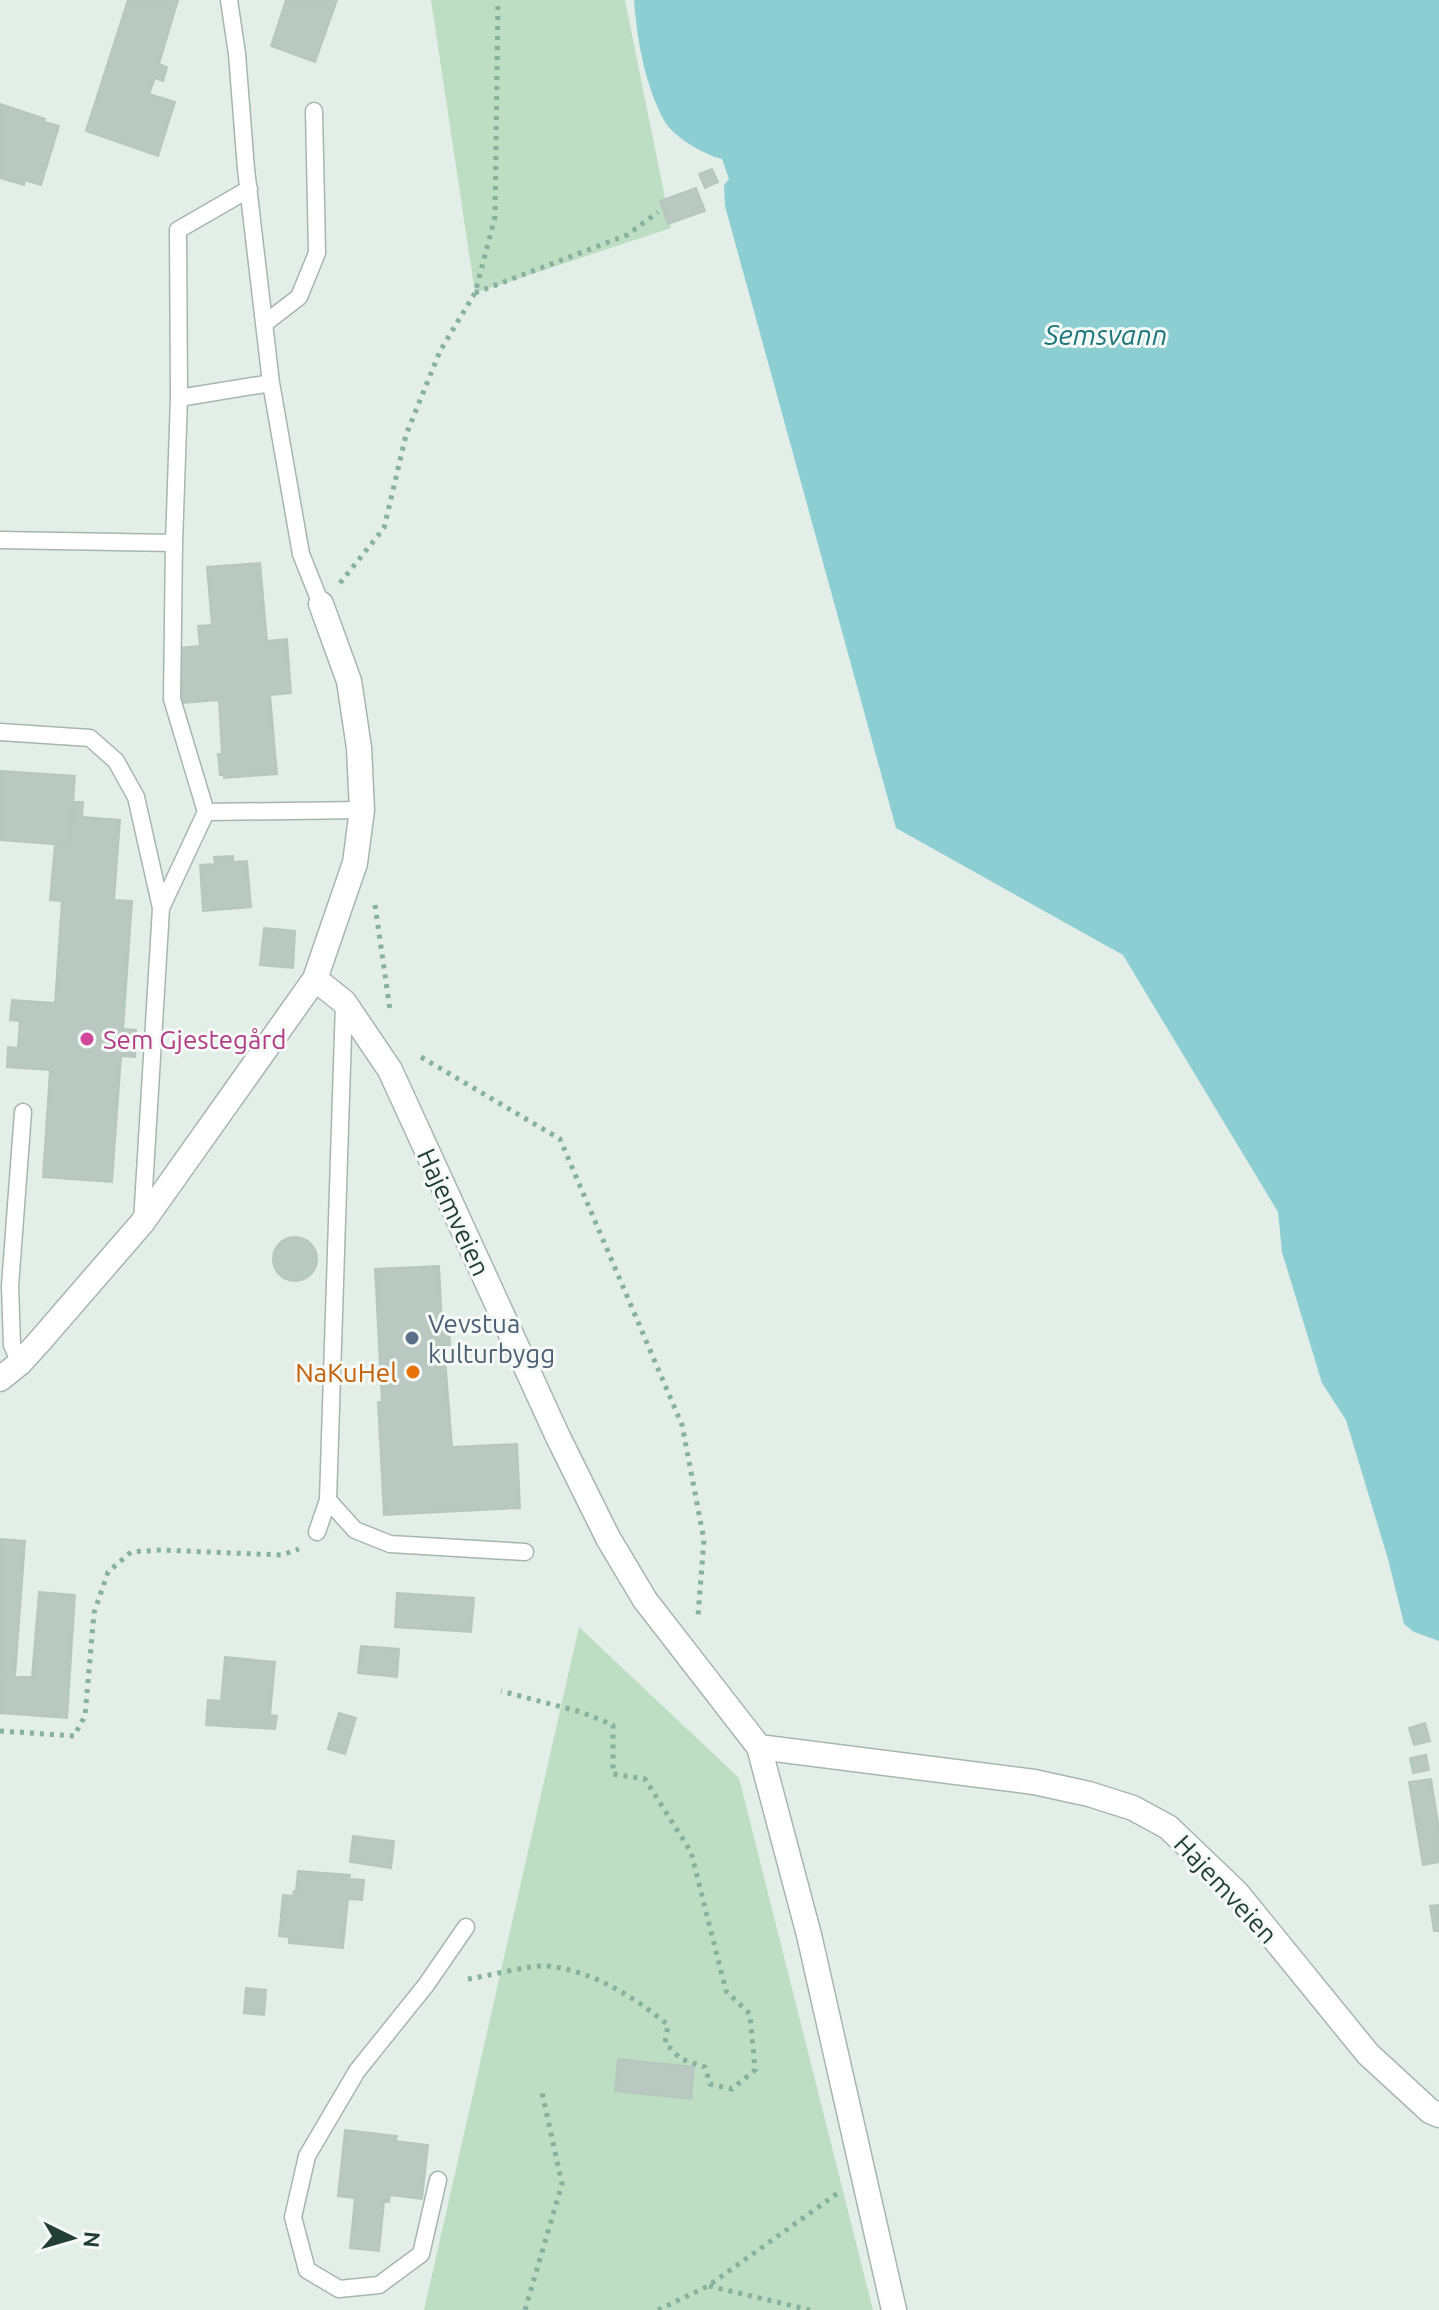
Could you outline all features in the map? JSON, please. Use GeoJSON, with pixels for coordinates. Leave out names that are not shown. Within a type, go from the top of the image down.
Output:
{"type":"FeatureCollection","features":[{"type":"Feature","properties":{"kind":"street"},"geometry":{"type":"LineString","coordinates":[[0,1379],[20,1363],[142,1223],[315,979],[355,863],[362,810],[359,748],[349,681],[321,604]]}},
{"type":"Feature","properties":{"kind":"street","name":"Hajemveien"},"geometry":{"type":"LineString","coordinates":[[315,979],[344,1002],[390,1070],[558,1437],[608,1538],[645,1600],[759,1747],[1034,1782],[1133,1808],[1168,1827],[1237,1893],[1368,2054],[1430,2111],[1439,2115]]}},
{"type":"Feature","properties":{"kind":"street"},"geometry":{"type":"LineString","coordinates":[[759,1747],[809,1935],[894,2310]]}},
{"type":"Feature","properties":{"kind":"lane"},"geometry":{"type":"LineString","coordinates":[[229,0],[271,383],[301,554],[321,604]]}},
{"type":"Feature","properties":{"kind":"lane"},"geometry":{"type":"LineString","coordinates":[[264,324],[299,297],[317,253],[314,111]]}},
{"type":"Feature","properties":{"kind":"lane"},"geometry":{"type":"LineString","coordinates":[[161,908],[206,812],[172,699],[179,398],[178,230],[249,189]]}},
{"type":"Feature","properties":{"kind":"lane"},"geometry":{"type":"LineString","coordinates":[[179,398],[271,383]]}},
{"type":"Feature","properties":{"kind":"lane"},"geometry":{"type":"LineString","coordinates":[[0,540],[174,543]]}},
{"type":"Feature","properties":{"kind":"lane"},"geometry":{"type":"LineString","coordinates":[[0,732],[90,738],[116,761],[136,797],[161,908],[142,1223]]}},
{"type":"Feature","properties":{"kind":"lane"},"geometry":{"type":"LineString","coordinates":[[206,812],[362,810]]}},
{"type":"Feature","properties":{"kind":"lane"},"geometry":{"type":"LineString","coordinates":[[317,1532],[328,1500],[344,1002]]}},
{"type":"Feature","properties":{"kind":"lane"},"geometry":{"type":"LineString","coordinates":[[20,1363],[12,1345],[10,1286],[23,1112]]}},
{"type":"Feature","properties":{"kind":"lane"},"geometry":{"type":"LineString","coordinates":[[328,1500],[355,1530],[390,1544],[525,1552]]}},
{"type":"Feature","properties":{"kind":"lane"},"geometry":{"type":"LineString","coordinates":[[438,2180],[421,2254],[379,2285],[339,2289],[307,2270],[293,2217],[307,2156],[357,2071],[426,1985],[466,1927]]}},
{"type":"Feature","properties":{"kind":"path"},"geometry":{"type":"LineString","coordinates":[[321,604],[384,528],[406,435],[440,351],[475,293],[495,217],[498,0]]}},
{"type":"Feature","properties":{"kind":"path"},"geometry":{"type":"LineString","coordinates":[[475,293],[627,235],[658,212]]}},
{"type":"Feature","properties":{"kind":"path"},"geometry":{"type":"LineString","coordinates":[[375,902],[390,1010]]}},
{"type":"Feature","properties":{"kind":"path"},"geometry":{"type":"LineString","coordinates":[[420,1056],[560,1139],[682,1425],[704,1540],[695,1665]]}},
{"type":"Feature","properties":{"kind":"path"},"geometry":{"type":"LineString","coordinates":[[0,1731],[74,1736],[85,1716],[94,1613],[108,1572],[131,1552],[160,1550],[282,1555],[302,1547],[317,1532]]}},
{"type":"Feature","properties":{"kind":"path"},"geometry":{"type":"LineString","coordinates":[[468,1979],[546,1966],[593,1978],[643,2004],[668,2025],[665,2043],[681,2059],[705,2067],[710,2084],[732,2089],[755,2070],[750,2014],[726,1991],[691,1852],[645,1779],[613,1774],[613,1725],[581,1712],[501,1691]]}},
{"type":"Feature","properties":{"kind":"path"},"geometry":{"type":"LineString","coordinates":[[525,2310],[562,2184],[541,2088]]}},
{"type":"Feature","properties":{"kind":"path"},"geometry":{"type":"LineString","coordinates":[[658,2310],[708,2286],[862,2176]]}},
{"type":"Feature","properties":{"kind":"path"},"geometry":{"type":"LineString","coordinates":[[708,2286],[810,2310]]}},
{"type":"Feature","properties":{"kind":"green space"},"geometry":{"type":"Polygon","coordinates":[[[431,0],[625,0],[671,228],[475,293],[431,0]]]}},
{"type":"Feature","properties":{"kind":"green space"},"geometry":{"type":"Polygon","coordinates":[[[579,1627],[739,1778],[873,2310],[424,2310],[579,1627]]]}},
{"type":"Feature","properties":{"kind":"water","name":"Semsvann"},"geometry":{"type":"Polygon","coordinates":[[[634,0],[1439,0],[1439,1641],[1414,1632],[1404,1624],[1346,1420],[1322,1383],[1282,1252],[1278,1212],[1123,955],[896,828],[725,206],[724,185],[729,179],[722,159],[691,145],[665,122],[643,62],[634,0]]]}},
{"type":"Feature","properties":{"kind":"building"},"geometry":{"type":"Polygon","coordinates":[[[128,0],[178,0],[159,64],[167,67],[163,81],[155,78],[149,94],[175,102],[158,156],[86,131],[128,0]]]}},
{"type":"Feature","properties":{"kind":"building"},"geometry":{"type":"Polygon","coordinates":[[[286,0],[337,0],[315,62],[271,46],[286,0]]]}},
{"type":"Feature","properties":{"kind":"building"},"geometry":{"type":"Polygon","coordinates":[[[0,104],[59,126],[41,185],[25,180],[24,185],[0,178],[0,104]]]}},
{"type":"Feature","properties":{"kind":"building"},"geometry":{"type":"Polygon","coordinates":[[[712,169],[718,182],[705,188],[699,174],[712,169]]]}},
{"type":"Feature","properties":{"kind":"building"},"geometry":{"type":"Polygon","coordinates":[[[696,188],[705,211],[668,224],[660,201],[696,188]]]}},
{"type":"Feature","properties":{"kind":"building"},"geometry":{"type":"Polygon","coordinates":[[[260,563],[267,641],[287,639],[291,693],[270,695],[277,774],[224,778],[220,775],[218,754],[222,754],[219,700],[183,703],[179,648],[200,646],[198,626],[212,625],[207,567],[260,563]]]}},
{"type":"Feature","properties":{"kind":"building"},"geometry":{"type":"Polygon","coordinates":[[[0,771],[75,776],[70,842],[66,845],[0,840],[0,771]]]}},
{"type":"Feature","properties":{"kind":"building"},"geometry":{"type":"Polygon","coordinates":[[[73,802],[83,802],[82,817],[120,820],[114,900],[132,901],[123,1029],[136,1030],[135,1057],[121,1056],[112,1182],[43,1177],[50,1070],[7,1067],[8,1047],[18,1048],[20,1021],[10,1020],[12,1000],[55,1003],[62,901],[50,900],[55,844],[66,845],[70,842],[73,802]]]}},
{"type":"Feature","properties":{"kind":"building"},"geometry":{"type":"Polygon","coordinates":[[[233,856],[233,862],[247,861],[251,907],[203,911],[200,865],[215,864],[214,857],[233,856]]]}},
{"type":"Feature","properties":{"kind":"building"},"geometry":{"type":"Polygon","coordinates":[[[264,928],[295,931],[293,968],[260,965],[264,928]]]}},
{"type":"Feature","properties":{"kind":"building"},"geometry":{"type":"Polygon","coordinates":[[[295,1237],[310,1244],[317,1259],[310,1274],[295,1281],[280,1274],[273,1259],[280,1244],[295,1237]]]}},
{"type":"Feature","properties":{"kind":"building","name":"NaKuHel"},"geometry":{"type":"Polygon","coordinates":[[[439,1266],[442,1325],[449,1324],[450,1345],[444,1345],[452,1447],[517,1444],[520,1508],[384,1515],[375,1269],[439,1266]]]}},
{"type":"Feature","properties":{"kind":"building"},"geometry":{"type":"Polygon","coordinates":[[[0,1539],[25,1541],[15,1676],[0,1675],[0,1539]]]}},
{"type":"Feature","properties":{"kind":"building"},"geometry":{"type":"Polygon","coordinates":[[[39,1592],[75,1595],[67,1718],[0,1713],[0,1675],[32,1677],[39,1592]]]}},
{"type":"Feature","properties":{"kind":"building"},"geometry":{"type":"Polygon","coordinates":[[[397,1593],[474,1598],[471,1632],[395,1627],[397,1593]]]}},
{"type":"Feature","properties":{"kind":"building"},"geometry":{"type":"Polygon","coordinates":[[[361,1646],[399,1649],[397,1677],[358,1673],[361,1646]]]}},
{"type":"Feature","properties":{"kind":"building"},"geometry":{"type":"Polygon","coordinates":[[[225,1657],[275,1662],[270,1715],[277,1716],[275,1729],[206,1725],[208,1700],[221,1701],[225,1657]]]}},
{"type":"Feature","properties":{"kind":"building"},"geometry":{"type":"Polygon","coordinates":[[[339,1713],[356,1718],[345,1754],[328,1749],[339,1713]]]}},
{"type":"Feature","properties":{"kind":"building"},"geometry":{"type":"Polygon","coordinates":[[[1425,1723],[1430,1741],[1414,1745],[1409,1728],[1425,1723]]]}},
{"type":"Feature","properties":{"kind":"building"},"geometry":{"type":"Polygon","coordinates":[[[1426,1755],[1429,1770],[1413,1773],[1410,1758],[1426,1755]]]}},
{"type":"Feature","properties":{"kind":"building"},"geometry":{"type":"Polygon","coordinates":[[[1431,1779],[1439,1829],[1439,1862],[1423,1865],[1409,1782],[1431,1779]]]}},
{"type":"Feature","properties":{"kind":"building"},"geometry":{"type":"Polygon","coordinates":[[[353,1836],[394,1841],[391,1868],[350,1862],[353,1836]]]}},
{"type":"Feature","properties":{"kind":"building"},"geometry":{"type":"Polygon","coordinates":[[[298,1871],[350,1875],[349,1879],[364,1880],[362,1900],[348,1899],[343,1948],[289,1943],[289,1937],[279,1936],[283,1895],[293,1896],[298,1871]]]}},
{"type":"Feature","properties":{"kind":"building"},"geometry":{"type":"Polygon","coordinates":[[[1439,1905],[1439,1931],[1434,1931],[1430,1906],[1439,1905]]]}},
{"type":"Feature","properties":{"kind":"building"},"geometry":{"type":"Polygon","coordinates":[[[246,1988],[266,1990],[264,2015],[244,2013],[246,1988]]]}},
{"type":"Feature","properties":{"kind":"building"},"geometry":{"type":"Polygon","coordinates":[[[618,2059],[694,2067],[691,2099],[615,2091],[618,2059]]]}},
{"type":"Feature","properties":{"kind":"building"},"geometry":{"type":"Polygon","coordinates":[[[345,2130],[397,2136],[395,2141],[428,2145],[422,2199],[390,2195],[389,2202],[384,2202],[379,2251],[350,2248],[355,2198],[338,2196],[345,2130]]]}},
{"type":"Feature","properties":{"kind":"place","name":"Sem Gjestegård"},"geometry":{"type":"Point","coordinates":[87,1039]}},
{"type":"Feature","properties":{"kind":"place","name":"Vevstua kulturbygg"},"geometry":{"type":"Point","coordinates":[412,1338]}},
{"type":"Feature","properties":{"kind":"place","name":"NaKuHel"},"geometry":{"type":"Point","coordinates":[413,1372]}}]}
